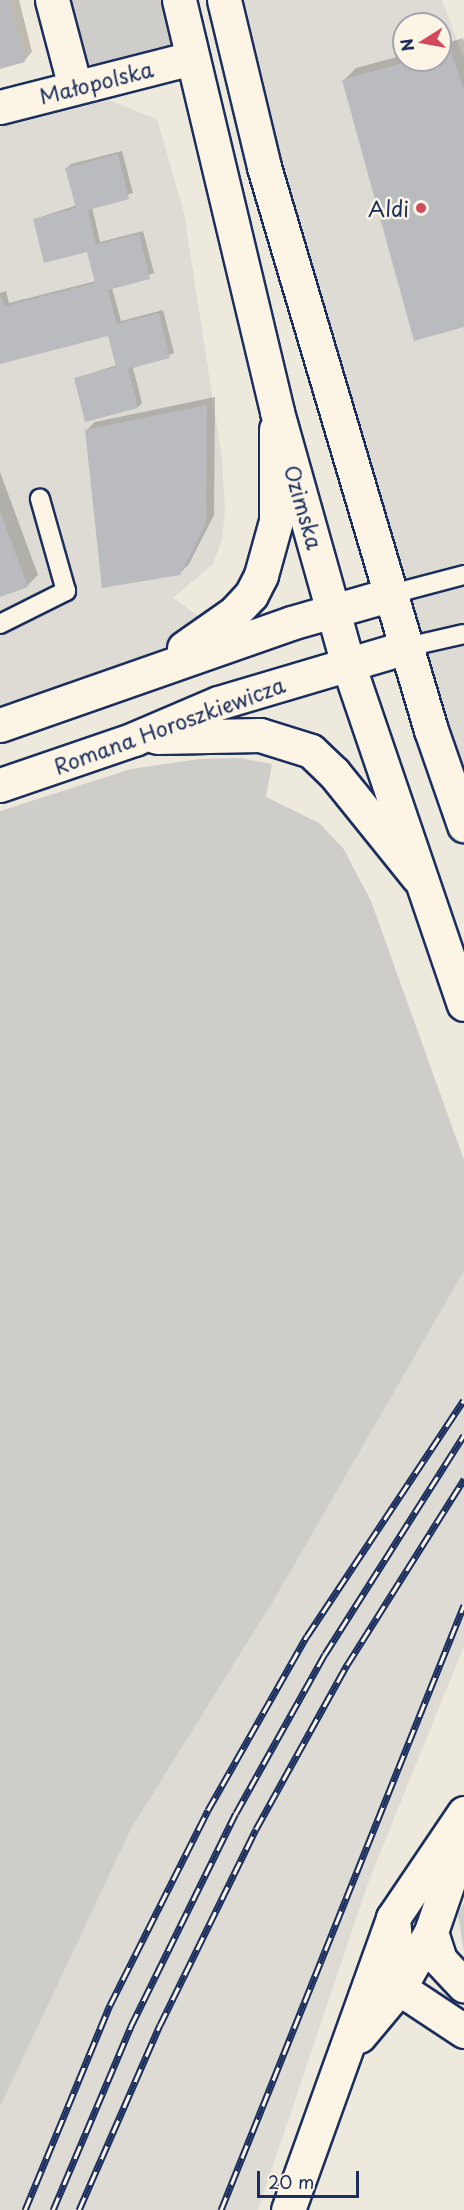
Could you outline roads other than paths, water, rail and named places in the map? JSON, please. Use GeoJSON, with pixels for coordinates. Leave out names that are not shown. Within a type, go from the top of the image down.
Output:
{"type":"FeatureCollection","features":[{"type":"Feature","properties":{"kind":"street"},"geometry":{"type":"LineString","coordinates":[[52,0],[75,87]]}},
{"type":"Feature","properties":{"kind":"street","name":"Ozimska"},"geometry":{"type":"LineString","coordinates":[[179,0],[277,412],[348,664],[418,877],[464,1004]]}},
{"type":"Feature","properties":{"kind":"street"},"geometry":{"type":"LineString","coordinates":[[224,0],[264,167],[407,647],[464,825]]}},
{"type":"Feature","properties":{"kind":"street","name":"Małopolska"},"geometry":{"type":"LineString","coordinates":[[0,107],[192,58]]}},
{"type":"Feature","properties":{"kind":"street"},"geometry":{"type":"LineString","coordinates":[[122,685],[216,629],[251,595],[271,549],[276,521],[277,412]]}},
{"type":"Feature","properties":{"kind":"street"},"geometry":{"type":"LineString","coordinates":[[0,725],[334,611],[392,594]]}},
{"type":"Feature","properties":{"kind":"street","name":"Romana Horoszkiewicza"},"geometry":{"type":"LineString","coordinates":[[0,784],[134,739],[218,703],[407,647]]}},
{"type":"Feature","properties":{"kind":"street"},"geometry":{"type":"LineString","coordinates":[[134,739],[232,733],[288,741],[311,751],[334,773],[418,877]]}},
{"type":"Feature","properties":{"kind":"street"},"geometry":{"type":"LineString","coordinates":[[288,2210],[393,1918],[464,1814]]}},
{"type":"Feature","properties":{"kind":"street"},"geometry":{"type":"LineString","coordinates":[[346,2051],[399,1988],[431,1932],[464,1836]]}},
{"type":"Feature","properties":{"kind":"street"},"geometry":{"type":"LineString","coordinates":[[393,1918],[399,1988]]}},
{"type":"Feature","properties":{"kind":"street"},"geometry":{"type":"LineString","coordinates":[[431,1932],[440,1960],[464,1986]]}},
{"type":"Feature","properties":{"kind":"street"},"geometry":{"type":"LineString","coordinates":[[399,1988],[464,2031]]}},
{"type":"Feature","properties":{"kind":"lane"},"geometry":{"type":"LineString","coordinates":[[0,624],[66,591],[40,499]]}},
{"type":"Feature","properties":{"kind":"lane"},"geometry":{"type":"LineString","coordinates":[[392,594],[464,574]]}},
{"type":"Feature","properties":{"kind":"lane"},"geometry":{"type":"LineString","coordinates":[[407,647],[464,634]]}},
{"type":"Feature","properties":{"kind":"railway"},"geometry":{"type":"LineString","coordinates":[[25,2210],[110,2005],[208,1810],[307,1636],[464,1400]]}},
{"type":"Feature","properties":{"kind":"railway"},"geometry":{"type":"LineString","coordinates":[[53,2210],[131,2026],[236,1813],[325,1654],[464,1435]]}},
{"type":"Feature","properties":{"kind":"railway"},"geometry":{"type":"LineString","coordinates":[[79,2210],[160,2025],[256,1829],[347,1665],[464,1479]]}},
{"type":"Feature","properties":{"kind":"railway"},"geometry":{"type":"LineString","coordinates":[[221,2210],[464,1605]]}},
{"type":"Feature","properties":{"kind":"place","name":"Aldi"},"geometry":{"type":"Point","coordinates":[421,208]}}]}
